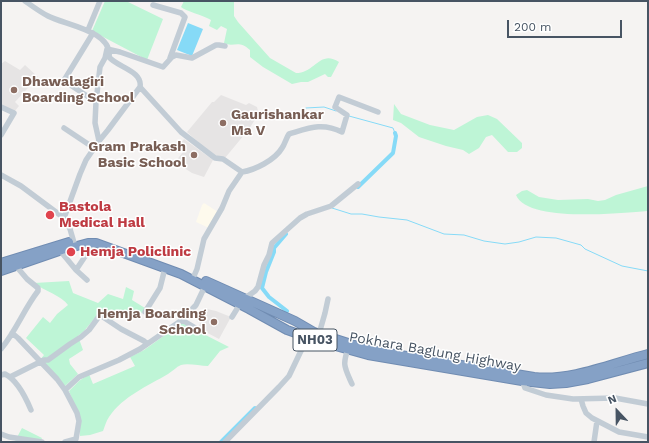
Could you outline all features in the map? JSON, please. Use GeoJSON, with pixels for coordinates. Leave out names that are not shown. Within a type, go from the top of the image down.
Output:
{"type":"FeatureCollection","features":[{"type":"Feature","properties":{"kind":"highway","name":"Pokhara Baglung Highway"},"geometry":{"type":"LineString","coordinates":[[1,263],[61,247],[87,238],[101,240],[194,276],[206,284]]}},
{"type":"Feature","properties":{"kind":"highway","name":"Pokhara Baglung Highway"},"geometry":{"type":"LineString","coordinates":[[74,243],[94,242],[165,268],[206,284],[242,301],[282,327],[349,347]]}},
{"type":"Feature","properties":{"kind":"highway","name":"Pokhara Baglung Highway"},"geometry":{"type":"LineString","coordinates":[[1,271],[61,247]]}},
{"type":"Feature","properties":{"kind":"highway","name":"Pokhara Baglung Highway"},"geometry":{"type":"LineString","coordinates":[[309,334],[319,334],[368,355],[419,365],[523,378],[550,384],[566,383],[600,376],[648,363]]}},
{"type":"Feature","properties":{"kind":"highway","name":"Pokhara Baglung Highway"},"geometry":{"type":"LineString","coordinates":[[523,378],[570,376],[648,354]]}},
{"type":"Feature","properties":{"kind":"street"},"geometry":{"type":"LineString","coordinates":[[24,1],[49,17],[90,32],[105,43],[109,53],[108,57],[111,60],[129,70],[140,79],[140,87],[98,141],[86,160],[64,218]]}},
{"type":"Feature","properties":{"kind":"street"},"geometry":{"type":"LineString","coordinates":[[96,102],[69,84],[63,82],[90,32],[100,1]]}},
{"type":"Feature","properties":{"kind":"street"},"geometry":{"type":"LineString","coordinates":[[153,5],[181,13],[185,17],[169,60]]}},
{"type":"Feature","properties":{"kind":"street"},"geometry":{"type":"LineString","coordinates":[[107,49],[116,50],[163,67],[176,55],[192,58],[216,45],[225,46]]}},
{"type":"Feature","properties":{"kind":"street"},"geometry":{"type":"LineString","coordinates":[[98,141],[95,123],[96,102],[100,67],[105,58],[107,49]]}},
{"type":"Feature","properties":{"kind":"street"},"geometry":{"type":"LineString","coordinates":[[140,87],[181,132],[215,158],[223,159],[242,172]]}},
{"type":"Feature","properties":{"kind":"street"},"geometry":{"type":"LineString","coordinates":[[194,276],[204,239],[242,172],[255,168],[271,159],[282,149],[289,134],[317,126],[330,127],[342,132],[347,115],[335,107],[339,97],[378,112]]}},
{"type":"Feature","properties":{"kind":"street"},"geometry":{"type":"LineString","coordinates":[[1,107],[14,114],[1,136]]}},
{"type":"Feature","properties":{"kind":"street"},"geometry":{"type":"LineString","coordinates":[[64,128],[94,148]]}},
{"type":"Feature","properties":{"kind":"street"},"geometry":{"type":"LineString","coordinates":[[1,175],[21,186],[64,218],[70,229],[74,243]]}},
{"type":"Feature","properties":{"kind":"street"},"geometry":{"type":"LineString","coordinates":[[232,317],[242,301],[258,287],[272,242],[300,218],[307,214],[331,206],[358,184]]}},
{"type":"Feature","properties":{"kind":"street"},"geometry":{"type":"LineString","coordinates":[[76,270],[94,242]]}},
{"type":"Feature","properties":{"kind":"street"},"geometry":{"type":"LineString","coordinates":[[61,247],[62,253],[76,270],[87,280]]}},
{"type":"Feature","properties":{"kind":"street"},"geometry":{"type":"LineString","coordinates":[[1,349],[12,334],[38,290],[38,288],[27,279],[16,266]]}},
{"type":"Feature","properties":{"kind":"street"},"geometry":{"type":"LineString","coordinates":[[145,312],[160,288],[165,268]]}},
{"type":"Feature","properties":{"kind":"street"},"geometry":{"type":"LineString","coordinates":[[64,390],[79,377],[119,360],[147,344],[182,320],[196,304],[206,284]]}},
{"type":"Feature","properties":{"kind":"street"},"geometry":{"type":"LineString","coordinates":[[319,334],[328,299]]}},
{"type":"Feature","properties":{"kind":"street"},"geometry":{"type":"LineString","coordinates":[[10,377],[40,362],[48,360],[81,337],[89,330],[100,315],[147,344]]}},
{"type":"Feature","properties":{"kind":"street"},"geometry":{"type":"LineString","coordinates":[[182,320],[199,330]]}},
{"type":"Feature","properties":{"kind":"street"},"geometry":{"type":"LineString","coordinates":[[12,334],[18,338],[57,379],[77,413],[79,421],[76,439],[65,442]]}},
{"type":"Feature","properties":{"kind":"street"},"geometry":{"type":"LineString","coordinates":[[225,442],[289,376],[309,334]]}},
{"type":"Feature","properties":{"kind":"street"},"geometry":{"type":"LineString","coordinates":[[349,347],[345,369],[352,384]]}},
{"type":"Feature","properties":{"kind":"street"},"geometry":{"type":"LineString","coordinates":[[1,375],[6,374],[10,377],[22,393],[31,410]]}},
{"type":"Feature","properties":{"kind":"street"},"geometry":{"type":"LineString","coordinates":[[523,378],[524,388],[546,395],[581,399],[615,398],[648,404]]}},
{"type":"Feature","properties":{"kind":"street"},"geometry":{"type":"LineString","coordinates":[[581,399],[586,414],[597,421],[619,432],[648,437]]}},
{"type":"Feature","properties":{"kind":"street"},"geometry":{"type":"LineString","coordinates":[[594,442],[597,421]]}},
{"type":"Feature","properties":{"kind":"street"},"geometry":{"type":"LineString","coordinates":[[1,434],[9,437],[42,442]]}},
{"type":"Feature","properties":{"kind":"shaded area","name":"Dhawalagiri Boarding School"},"geometry":{"type":"Polygon","coordinates":[[[5,61],[20,70],[25,65],[38,77],[15,102],[19,106],[14,112],[1,106],[1,64],[5,61]]]}},
{"type":"Feature","properties":{"kind":"shaded area","name":"Gaurishankar Ma V"},"geometry":{"type":"Polygon","coordinates":[[[221,95],[246,105],[249,103],[257,107],[258,111],[256,118],[249,129],[225,158],[211,154],[187,132],[212,102],[214,102],[221,95]]]}},
{"type":"Feature","properties":{"kind":"shaded area","name":"Gram Prakash Basic School"},"geometry":{"type":"Polygon","coordinates":[[[184,139],[213,160],[204,177],[192,173],[175,162],[183,152],[178,148],[184,139]]]}},
{"type":"Feature","properties":{"kind":"shaded area"},"geometry":{"type":"Polygon","coordinates":[[[204,203],[218,212],[209,228],[196,222],[204,203]]]}},
{"type":"Feature","properties":{"kind":"shaded area","name":"Hemja Boarding School"},"geometry":{"type":"Polygon","coordinates":[[[207,309],[231,317],[219,339],[198,328],[207,309]]]}},
{"type":"Feature","properties":{"kind":"green space"},"geometry":{"type":"Polygon","coordinates":[[[105,1],[126,1],[163,19],[147,60],[92,31],[105,1]]]}},
{"type":"Feature","properties":{"kind":"green space"},"geometry":{"type":"Polygon","coordinates":[[[184,1],[234,1],[234,16],[238,22],[270,58],[296,73],[303,72],[327,58],[339,62],[331,77],[328,77],[325,74],[308,82],[292,84],[263,67],[250,57],[250,50],[246,47],[239,44],[231,45],[224,43],[227,29],[221,26],[217,30],[209,26],[211,20],[181,7],[184,1]]]}},
{"type":"Feature","properties":{"kind":"green space"},"geometry":{"type":"Polygon","coordinates":[[[394,104],[401,114],[430,125],[454,130],[477,117],[488,115],[497,119],[522,143],[522,148],[517,152],[508,152],[492,135],[486,137],[479,148],[469,154],[463,150],[419,137],[401,123],[393,120],[394,104]]]}},
{"type":"Feature","properties":{"kind":"green space"},"geometry":{"type":"Polygon","coordinates":[[[648,186],[647,211],[597,214],[555,213],[537,210],[524,204],[516,195],[527,190],[539,197],[558,200],[588,199],[598,201],[648,186]]]}},
{"type":"Feature","properties":{"kind":"green space"},"geometry":{"type":"Polygon","coordinates":[[[69,281],[73,293],[98,303],[108,294],[123,299],[126,287],[134,291],[132,300],[145,308],[137,319],[118,313],[113,320],[99,313],[78,336],[83,350],[69,359],[70,364],[78,374],[65,386],[39,361],[44,355],[26,338],[43,317],[50,323],[57,314],[68,305],[57,296],[34,283],[69,281]]]}},
{"type":"Feature","properties":{"kind":"green space"},"geometry":{"type":"Polygon","coordinates":[[[182,323],[229,347],[220,351],[208,366],[187,364],[179,366],[136,392],[121,403],[106,422],[103,431],[80,436],[80,419],[69,391],[89,374],[93,384],[135,366],[130,357],[144,350],[182,323]]]}},
{"type":"Feature","properties":{"kind":"green space"},"geometry":{"type":"Polygon","coordinates":[[[22,428],[42,438],[40,442],[16,442],[15,441],[22,428]]]}},
{"type":"Feature","properties":{"kind":"water"},"geometry":{"type":"Polygon","coordinates":[[[188,23],[203,29],[192,56],[177,50],[188,23]]]}},
{"type":"Feature","properties":{"kind":"waterway"},"geometry":{"type":"LineString","coordinates":[[306,108],[324,107],[336,111]]}},
{"type":"Feature","properties":{"kind":"waterway"},"geometry":{"type":"LineString","coordinates":[[349,116],[393,128],[395,133]]}},
{"type":"Feature","properties":{"kind":"waterway"},"geometry":{"type":"LineString","coordinates":[[358,187],[393,153],[396,136],[395,133]]}},
{"type":"Feature","properties":{"kind":"waterway"},"geometry":{"type":"LineString","coordinates":[[332,208],[351,214],[407,220],[444,234],[464,235],[484,241],[505,244],[536,237],[556,238],[581,245],[585,249],[622,266],[648,271]]}},
{"type":"Feature","properties":{"kind":"waterway"},"geometry":{"type":"LineString","coordinates":[[286,234],[274,248],[262,288],[269,297],[287,311]]}},
{"type":"Feature","properties":{"kind":"waterway"},"geometry":{"type":"LineString","coordinates":[[221,442],[255,408]]}},
{"type":"Feature","properties":{"kind":"place","name":"Dhawalagiri Boarding School"},"geometry":{"type":"Point","coordinates":[14,90]}},
{"type":"Feature","properties":{"kind":"place","name":"Gaurishankar Ma V"},"geometry":{"type":"Point","coordinates":[223,123]}},
{"type":"Feature","properties":{"kind":"place","name":"Gram Prakash Basic School"},"geometry":{"type":"Point","coordinates":[194,155]}},
{"type":"Feature","properties":{"kind":"place","name":"Bastola Medical Hall"},"geometry":{"type":"Point","coordinates":[50,215]}},
{"type":"Feature","properties":{"kind":"place","name":"Hemja Policlinic"},"geometry":{"type":"Point","coordinates":[71,252]}},
{"type":"Feature","properties":{"kind":"place","name":"Hemja Boarding School"},"geometry":{"type":"Point","coordinates":[214,322]}}]}
